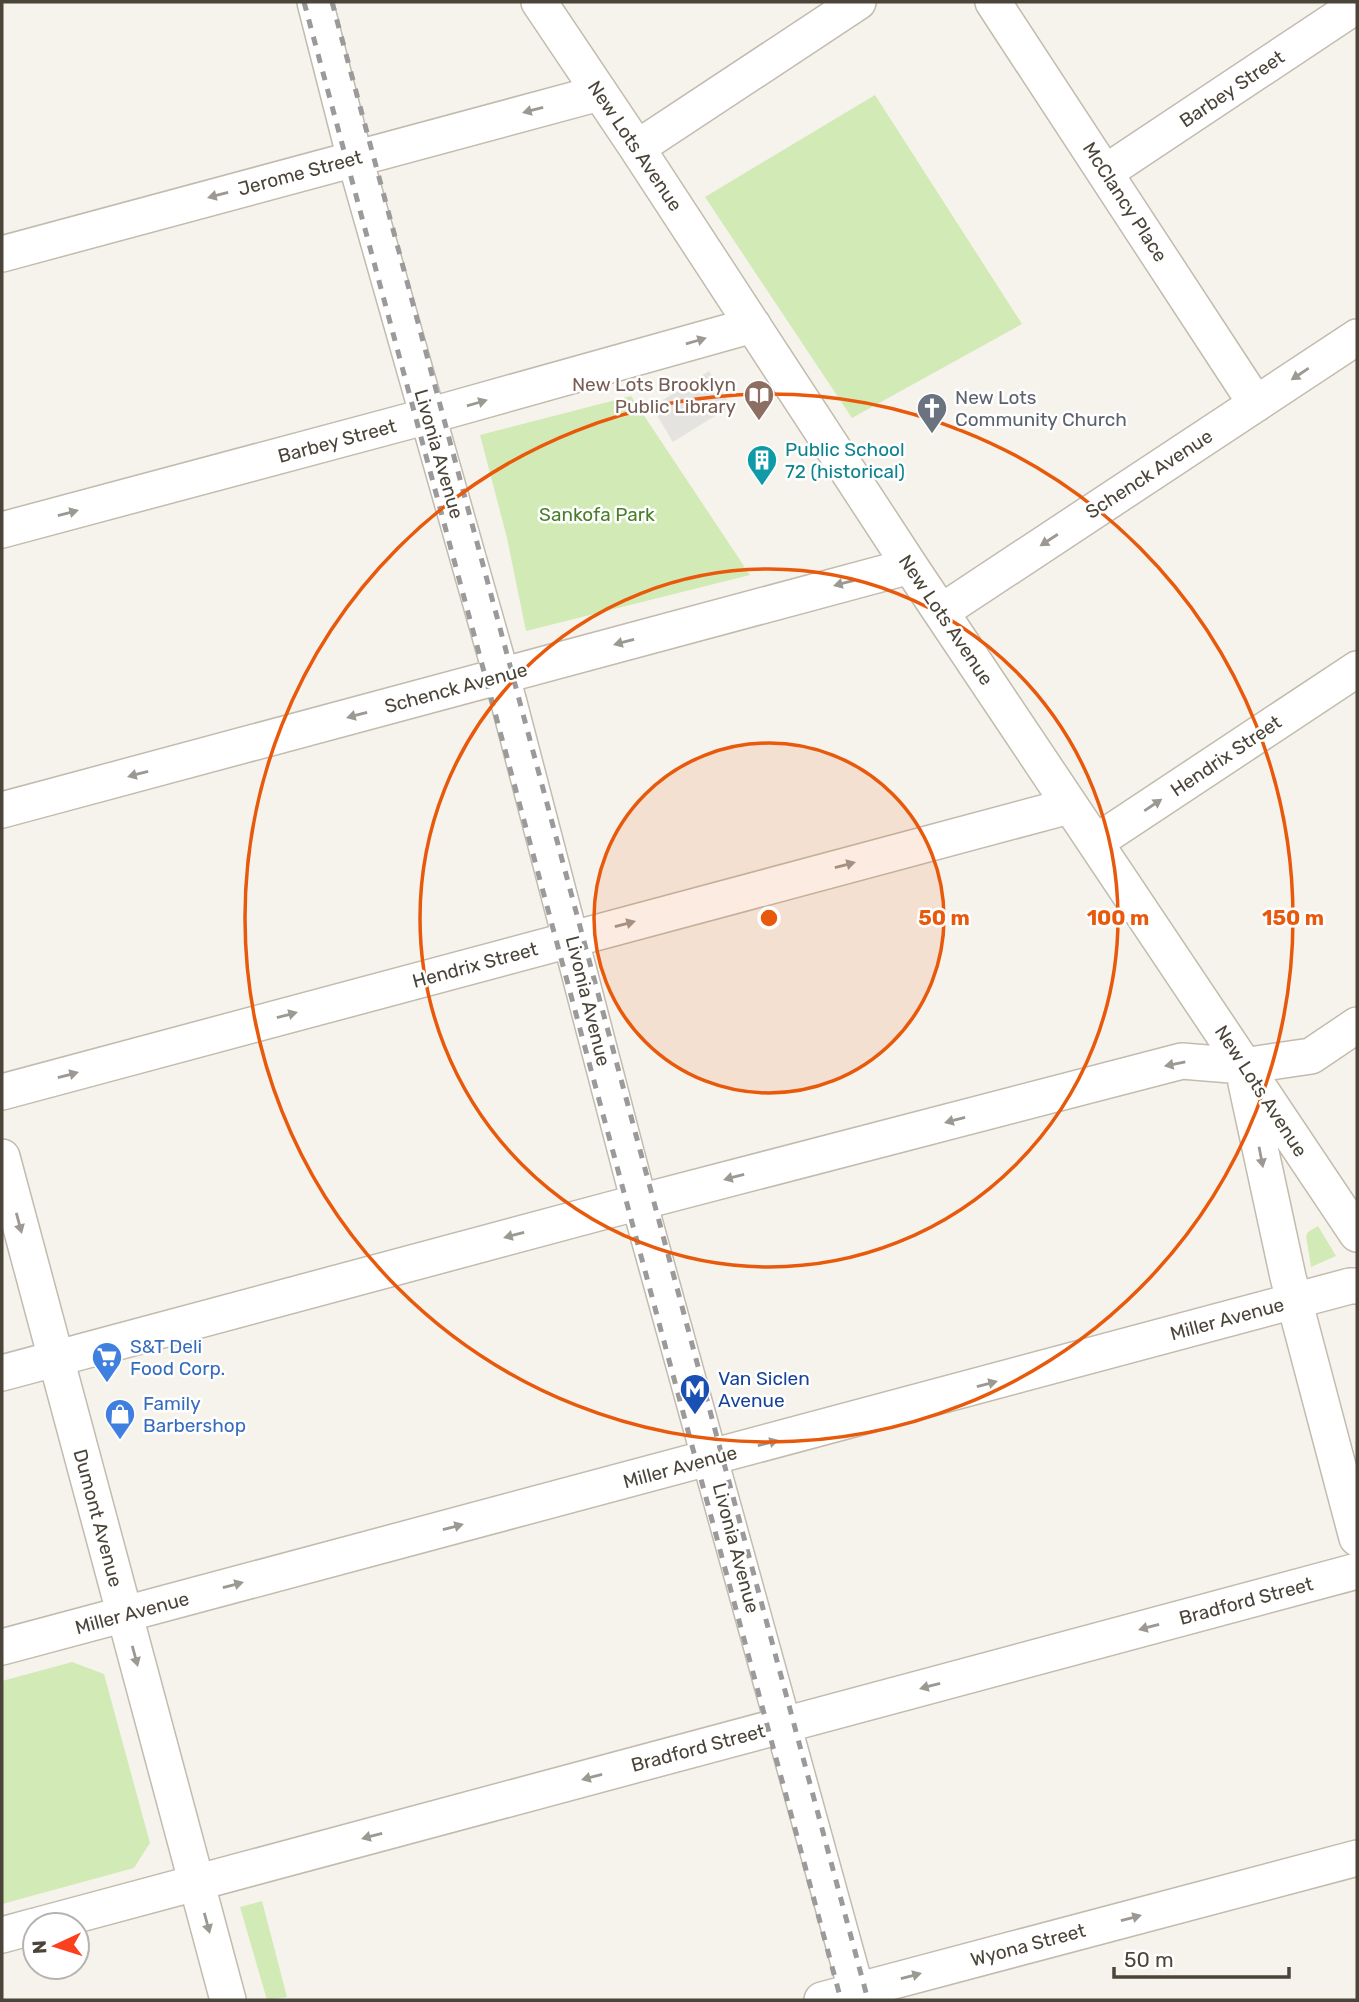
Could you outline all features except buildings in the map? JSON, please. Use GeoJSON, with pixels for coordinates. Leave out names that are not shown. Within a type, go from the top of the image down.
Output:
{"type":"FeatureCollection","features":[{"type":"Feature","properties":{"kind":"street","name":"Livonia Avenue"},"geometry":{"type":"LineString","coordinates":[[315,2],[355,159],[502,676],[639,1202],[785,1725],[857,1996]]}},
{"type":"Feature","properties":{"kind":"street","name":"New Lots Avenue"},"geometry":{"type":"LineString","coordinates":[[539,2],[1069,806],[1096,842],[1357,1234]]}},
{"type":"Feature","properties":{"kind":"street"},"geometry":{"type":"LineString","coordinates":[[637,148],[858,2]]}},
{"type":"Feature","properties":{"kind":"street","name":"McClancy Place"},"geometry":{"type":"LineString","coordinates":[[993,2],[1256,404]]}},
{"type":"Feature","properties":{"kind":"street","name":"Barbey Street"},"geometry":{"type":"LineString","coordinates":[[1106,172],[1357,5]]}},
{"type":"Feature","properties":{"kind":"street","name":"Jerome Street"},"geometry":{"type":"LineString","coordinates":[[2,254],[599,93]]}},
{"type":"Feature","properties":{"kind":"street","name":"Barbey Street"},"geometry":{"type":"LineString","coordinates":[[2,530],[428,416],[753,325]]}},
{"type":"Feature","properties":{"kind":"street","name":"Schenck Avenue"},"geometry":{"type":"LineString","coordinates":[[942,612],[1357,337]]}},
{"type":"Feature","properties":{"kind":"street","name":"Schenck Avenue"},"geometry":{"type":"LineString","coordinates":[[2,810],[910,566]]}},
{"type":"Feature","properties":{"kind":"street","name":"Hendrix Street"},"geometry":{"type":"LineString","coordinates":[[1096,842],[1357,669]]}},
{"type":"Feature","properties":{"kind":"street","name":"Hendrix Street"},"geometry":{"type":"LineString","coordinates":[[2,1092],[1069,806]]}},
{"type":"Feature","properties":{"kind":"street"},"geometry":{"type":"LineString","coordinates":[[2,1373],[639,1202],[1182,1061],[1243,1066],[1311,1056],[1357,1025]]}},
{"type":"Feature","properties":{"kind":"street"},"geometry":{"type":"LineString","coordinates":[[1243,1066],[1294,1301],[1357,1538]]}},
{"type":"Feature","properties":{"kind":"street","name":"Dumont Avenue"},"geometry":{"type":"LineString","coordinates":[[2,1157],[228,2000]]}},
{"type":"Feature","properties":{"kind":"street","name":"Miller Avenue"},"geometry":{"type":"LineString","coordinates":[[2,1647],[1357,1286]]}},
{"type":"Feature","properties":{"kind":"street","name":"Bradford Street"},"geometry":{"type":"LineString","coordinates":[[91,1911],[1357,1571]]}},
{"type":"Feature","properties":{"kind":"street","name":"Wyona Street"},"geometry":{"type":"LineString","coordinates":[[822,2000],[857,1996],[1357,1858]]}},
{"type":"Feature","properties":{"kind":"street","name":"Bradford Street"},"geometry":{"type":"LineString","coordinates":[[2,1935],[21,1930]]}},
{"type":"Feature","properties":{"kind":"green space"},"geometry":{"type":"Polygon","coordinates":[[[875,95],[1022,324],[852,418],[705,197],[875,95]]]}},
{"type":"Feature","properties":{"kind":"green space","name":"Sankofa Park"},"geometry":{"type":"Polygon","coordinates":[[[631,396],[750,575],[526,631],[507,538],[480,435],[631,396]]]}},
{"type":"Feature","properties":{"kind":"green space"},"geometry":{"type":"Polygon","coordinates":[[[1318,1226],[1336,1256],[1311,1267],[1306,1236],[1318,1226]]]}},
{"type":"Feature","properties":{"kind":"green space"},"geometry":{"type":"Polygon","coordinates":[[[72,1662],[104,1674],[150,1843],[134,1868],[2,1904],[2,1681],[72,1662]]]}},
{"type":"Feature","properties":{"kind":"green space"},"geometry":{"type":"Polygon","coordinates":[[[262,1901],[287,1997],[267,2000],[240,1907],[262,1901]]]}},
{"type":"Feature","properties":{"kind":"shaded area"},"geometry":{"type":"Polygon","coordinates":[[[709,371],[731,406],[673,442],[652,407],[709,371]]]}},
{"type":"Feature","properties":{"kind":"railway"},"geometry":{"type":"LineString","coordinates":[[304,2],[841,2000]]}},
{"type":"Feature","properties":{"kind":"railway"},"geometry":{"type":"LineString","coordinates":[[332,2],[868,2000]]}},
{"type":"Feature","properties":{"kind":"place","name":"New Lots Brooklyn Public Library"},"geometry":{"type":"Point","coordinates":[759,422]}},
{"type":"Feature","properties":{"kind":"place","name":"New Lots Community Church"},"geometry":{"type":"Point","coordinates":[932,435]}},
{"type":"Feature","properties":{"kind":"place","name":"Public School 72 (historical)"},"geometry":{"type":"Point","coordinates":[762,487]}},
{"type":"Feature","properties":{"kind":"place","name":"S&T Deli Food Corp."},"geometry":{"type":"Point","coordinates":[107,1384]}},
{"type":"Feature","properties":{"kind":"place","name":"Van Siclen Avenue"},"geometry":{"type":"Point","coordinates":[695,1416]}},
{"type":"Feature","properties":{"kind":"place","name":"Family Barbershop"},"geometry":{"type":"Point","coordinates":[120,1441]}}]}
